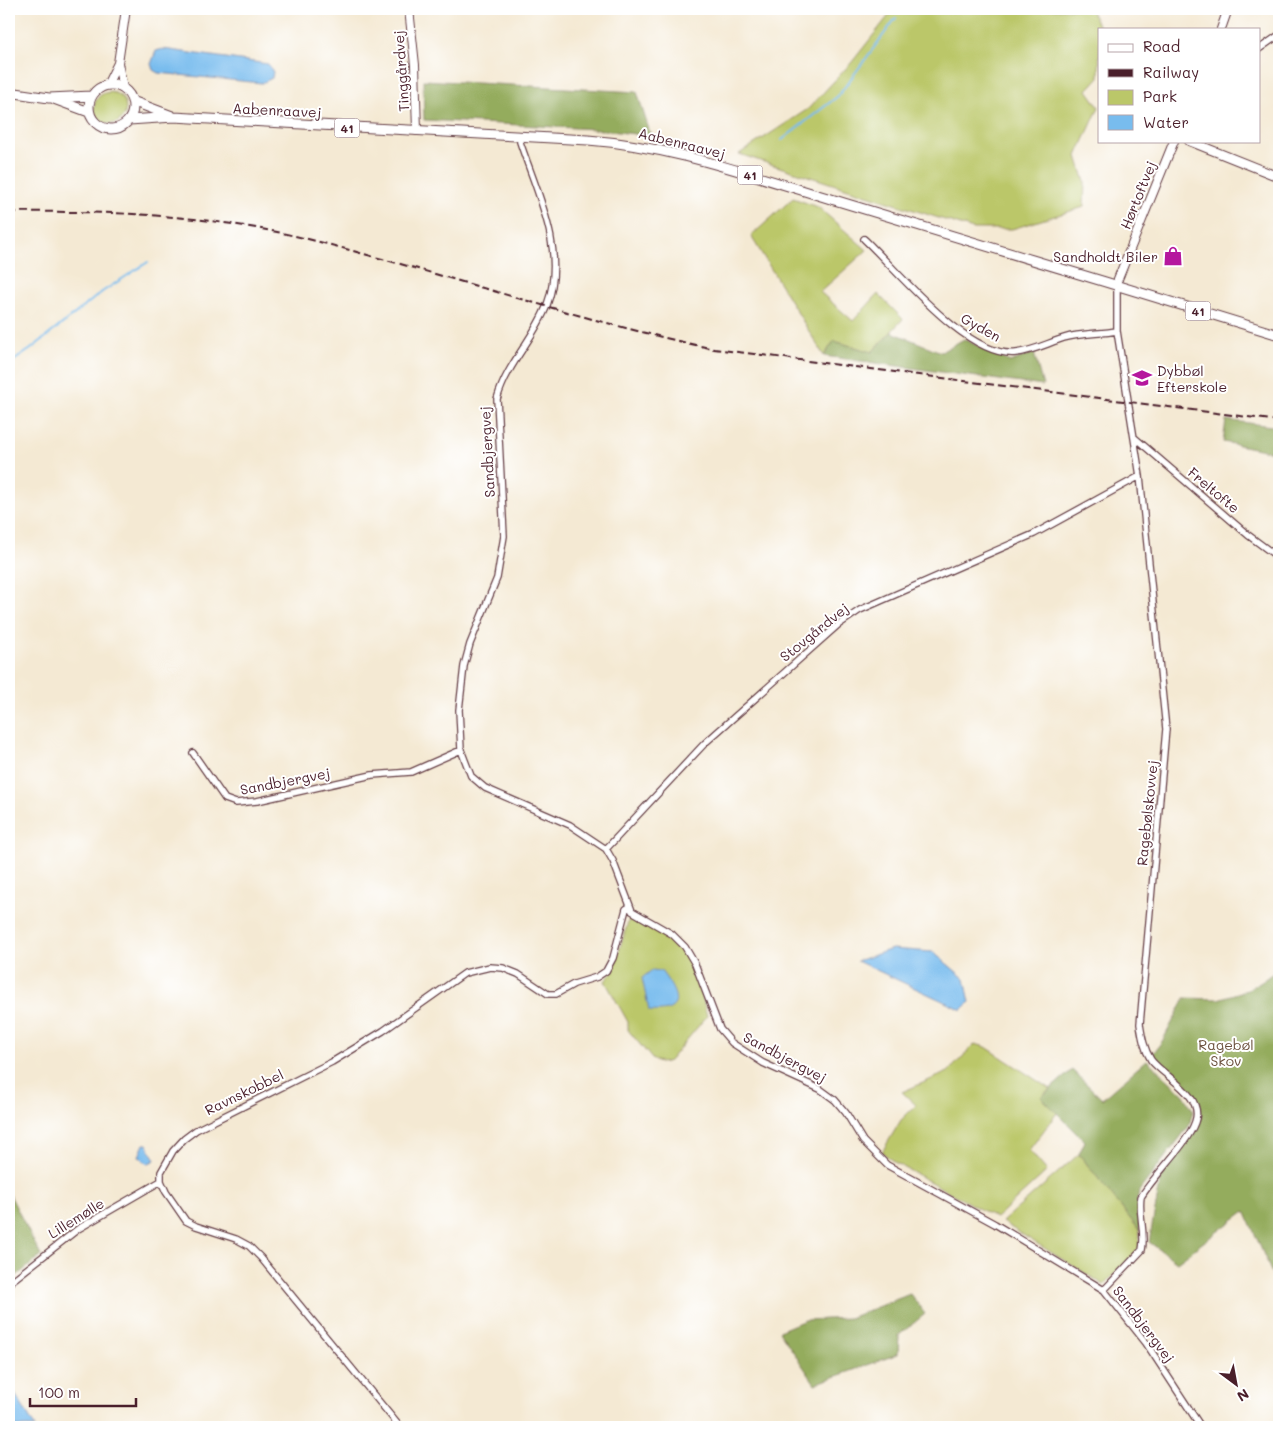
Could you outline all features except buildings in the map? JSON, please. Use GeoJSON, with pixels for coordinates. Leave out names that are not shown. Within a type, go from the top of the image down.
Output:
{"type":"FeatureCollection","features":[{"type":"Feature","properties":{"kind":"main road"},"geometry":{"type":"LineString","coordinates":[[108,86],[123,88],[132,101],[133,107],[130,120]]}},
{"type":"Feature","properties":{"kind":"main road","name":"41"},"geometry":{"type":"LineString","coordinates":[[49,98],[92,96],[100,88],[108,86]]}},
{"type":"Feature","properties":{"kind":"main road","name":"41"},"geometry":{"type":"LineString","coordinates":[[9,92],[49,98],[89,112],[94,122],[106,129],[119,128],[130,120]]}},
{"type":"Feature","properties":{"kind":"main road"},"geometry":{"type":"LineString","coordinates":[[89,112],[92,96]]}},
{"type":"Feature","properties":{"kind":"main road","name":"Aabenraavej"},"geometry":{"type":"LineString","coordinates":[[132,101],[174,117]]}},
{"type":"Feature","properties":{"kind":"main road","name":"Aabenraavej"},"geometry":{"type":"LineString","coordinates":[[130,120],[174,117],[612,141],[673,153],[1117,283],[1279,335]]}},
{"type":"Feature","properties":{"kind":"street"},"geometry":{"type":"LineString","coordinates":[[108,86],[118,63],[126,9]]}},
{"type":"Feature","properties":{"kind":"street","name":"Tinggårdvej"},"geometry":{"type":"LineString","coordinates":[[409,9],[415,65],[417,131]]}},
{"type":"Feature","properties":{"kind":"street"},"geometry":{"type":"LineString","coordinates":[[1221,28],[1228,9]]}},
{"type":"Feature","properties":{"kind":"street"},"geometry":{"type":"LineString","coordinates":[[1260,48],[1279,35]]}},
{"type":"Feature","properties":{"kind":"street"},"geometry":{"type":"LineString","coordinates":[[118,63],[123,88]]}},
{"type":"Feature","properties":{"kind":"street","name":"Sandbjergvej"},"geometry":{"type":"LineString","coordinates":[[520,135],[520,142],[553,242],[554,268],[546,305],[534,329],[503,379],[497,399],[504,536],[497,578],[470,644],[464,666],[459,710],[461,750],[471,776],[478,783],[570,825],[606,849]]}},
{"type":"Feature","properties":{"kind":"street","name":"Hørtoftvej"},"geometry":{"type":"LineString","coordinates":[[1117,283],[1174,142]]}},
{"type":"Feature","properties":{"kind":"street"},"geometry":{"type":"LineString","coordinates":[[1191,142],[1279,177]]}},
{"type":"Feature","properties":{"kind":"street","name":"Gyden"},"geometry":{"type":"LineString","coordinates":[[864,238],[946,321],[964,335],[1000,352],[1016,353],[1065,338],[1117,332]]}},
{"type":"Feature","properties":{"kind":"street","name":"Ragebølskovvej"},"geometry":{"type":"LineString","coordinates":[[1104,1290],[1142,1250],[1144,1241],[1140,1208],[1142,1197],[1190,1132],[1196,1114],[1193,1102],[1184,1090],[1152,1061],[1142,1038],[1140,1024],[1166,729],[1140,476],[1126,402],[1117,332],[1117,283]]}},
{"type":"Feature","properties":{"kind":"street","name":"Freltofte"},"geometry":{"type":"LineString","coordinates":[[1134,438],[1248,535],[1279,558]]}},
{"type":"Feature","properties":{"kind":"street","name":"Stovgårdvej"},"geometry":{"type":"LineString","coordinates":[[606,849],[705,742],[838,625],[860,610],[1034,534],[1140,476]]}},
{"type":"Feature","properties":{"kind":"street","name":"Sandbjergvej"},"geometry":{"type":"LineString","coordinates":[[193,753],[225,799],[236,803],[257,801],[372,775],[411,772],[461,750]]}},
{"type":"Feature","properties":{"kind":"street"},"geometry":{"type":"LineString","coordinates":[[606,849],[613,861],[629,906]]}},
{"type":"Feature","properties":{"kind":"street","name":"Sandbjergvej"},"geometry":{"type":"LineString","coordinates":[[629,906],[642,918],[672,934],[685,947],[695,964],[720,1029],[732,1043],[763,1063],[820,1089],[835,1100],[846,1113],[863,1141],[887,1164],[995,1224],[1104,1290],[1142,1337],[1201,1427]]}},
{"type":"Feature","properties":{"kind":"street","name":"Ravnskobbel"},"geometry":{"type":"LineString","coordinates":[[161,1181],[161,1172],[172,1151],[196,1130],[332,1062],[383,1030],[465,973],[490,967],[503,968],[518,974],[548,994],[556,994],[597,977],[606,971],[613,958],[626,909],[629,906]]}},
{"type":"Feature","properties":{"kind":"street"},"geometry":{"type":"LineString","coordinates":[[161,1181],[166,1192],[186,1220],[196,1226],[236,1239],[249,1246],[261,1258],[400,1427]]}},
{"type":"Feature","properties":{"kind":"street","name":"Lillemølle"},"geometry":{"type":"LineString","coordinates":[[9,1283],[78,1229],[161,1181]]}},
{"type":"Feature","properties":{"kind":"green space"},"geometry":{"type":"Polygon","coordinates":[[[894,9],[1090,9],[1100,28],[1098,78],[1087,90],[1098,106],[1098,109],[1077,156],[1085,182],[1084,207],[1012,229],[973,229],[739,154],[808,109],[852,62],[894,9]]]}},
{"type":"Feature","properties":{"kind":"green space"},"geometry":{"type":"Polygon","coordinates":[[[423,80],[637,92],[651,136],[594,129],[424,120],[423,80]]]}},
{"type":"Feature","properties":{"kind":"green space"},"geometry":{"type":"Polygon","coordinates":[[[110,92],[121,97],[126,108],[121,119],[110,124],[99,119],[94,108],[99,97],[110,92]]]}},
{"type":"Feature","properties":{"kind":"green space"},"geometry":{"type":"Polygon","coordinates":[[[793,198],[818,207],[867,250],[820,292],[853,321],[878,294],[903,319],[872,352],[834,341],[824,356],[751,236],[793,198]]]}},
{"type":"Feature","properties":{"kind":"green space"},"geometry":{"type":"Polygon","coordinates":[[[892,332],[941,352],[964,339],[1010,362],[1034,353],[1043,386],[824,356],[834,341],[872,352],[892,332]]]}},
{"type":"Feature","properties":{"kind":"green space"},"geometry":{"type":"Polygon","coordinates":[[[1226,420],[1279,427],[1279,453],[1223,442],[1226,420]]]}},
{"type":"Feature","properties":{"kind":"green space"},"geometry":{"type":"Polygon","coordinates":[[[629,919],[665,934],[682,948],[697,976],[707,1016],[669,1061],[663,1063],[653,1060],[628,1030],[628,1022],[605,981],[612,972],[629,919]]]}},
{"type":"Feature","properties":{"kind":"green space","name":"Ragebøl Skov"},"geometry":{"type":"Polygon","coordinates":[[[1279,970],[1279,1290],[1245,1211],[1177,1262],[1149,1242],[1162,1173],[1192,1132],[1200,1116],[1197,1098],[1152,1055],[1163,1040],[1185,998],[1218,999],[1247,990],[1279,970]]]}},
{"type":"Feature","properties":{"kind":"green space"},"geometry":{"type":"Polygon","coordinates":[[[975,1044],[986,1047],[1050,1089],[1041,1097],[1057,1113],[1029,1150],[1047,1171],[996,1218],[894,1162],[882,1152],[901,1120],[916,1105],[902,1092],[948,1072],[975,1044]]]}},
{"type":"Feature","properties":{"kind":"green space","name":"Ragebøl Skov"},"geometry":{"type":"Polygon","coordinates":[[[1147,1060],[1184,1095],[1193,1110],[1189,1126],[1139,1191],[1137,1201],[1140,1231],[1079,1154],[1085,1141],[1041,1097],[1072,1070],[1102,1099],[1147,1060]]]}},
{"type":"Feature","properties":{"kind":"green space"},"geometry":{"type":"Polygon","coordinates":[[[1079,1154],[1140,1231],[1139,1249],[1104,1285],[1002,1222],[1079,1154]]]}},
{"type":"Feature","properties":{"kind":"green space"},"geometry":{"type":"Polygon","coordinates":[[[9,1193],[41,1256],[9,1282],[9,1193]]]}},
{"type":"Feature","properties":{"kind":"green space"},"geometry":{"type":"Polygon","coordinates":[[[910,1294],[925,1314],[899,1335],[898,1354],[815,1384],[779,1331],[805,1320],[849,1318],[910,1294]]]}},
{"type":"Feature","properties":{"kind":"water"},"geometry":{"type":"Polygon","coordinates":[[[163,49],[268,64],[273,72],[272,78],[262,83],[158,73],[153,70],[151,64],[156,51],[163,49]]]}},
{"type":"Feature","properties":{"kind":"water"},"geometry":{"type":"Polygon","coordinates":[[[892,949],[933,952],[965,979],[970,1002],[962,1010],[857,961],[892,949]]]}},
{"type":"Feature","properties":{"kind":"water"},"geometry":{"type":"Polygon","coordinates":[[[652,970],[661,971],[675,994],[676,1000],[670,1009],[649,1011],[642,978],[652,970]]]}},
{"type":"Feature","properties":{"kind":"water"},"geometry":{"type":"Polygon","coordinates":[[[144,1144],[147,1144],[155,1160],[147,1164],[139,1156],[144,1144]]]}},
{"type":"Feature","properties":{"kind":"water"},"geometry":{"type":"Polygon","coordinates":[[[9,1384],[35,1427],[9,1427],[9,1384]]]}},
{"type":"Feature","properties":{"kind":"waterway"},"geometry":{"type":"LineString","coordinates":[[782,140],[838,96],[896,18]]}},
{"type":"Feature","properties":{"kind":"waterway"},"geometry":{"type":"LineString","coordinates":[[9,364],[31,349],[102,292],[148,262]]}},
{"type":"Feature","properties":{"kind":"railway"},"geometry":{"type":"LineString","coordinates":[[9,212],[130,214],[220,222],[324,243],[594,320],[714,349],[1279,421]]}},
{"type":"Feature","properties":{"kind":"place","name":"Sandholdt Biler"},"geometry":{"type":"Point","coordinates":[1173,256]}},
{"type":"Feature","properties":{"kind":"place","name":"Dybbøl Efterskole"},"geometry":{"type":"Point","coordinates":[1142,378]}}]}
